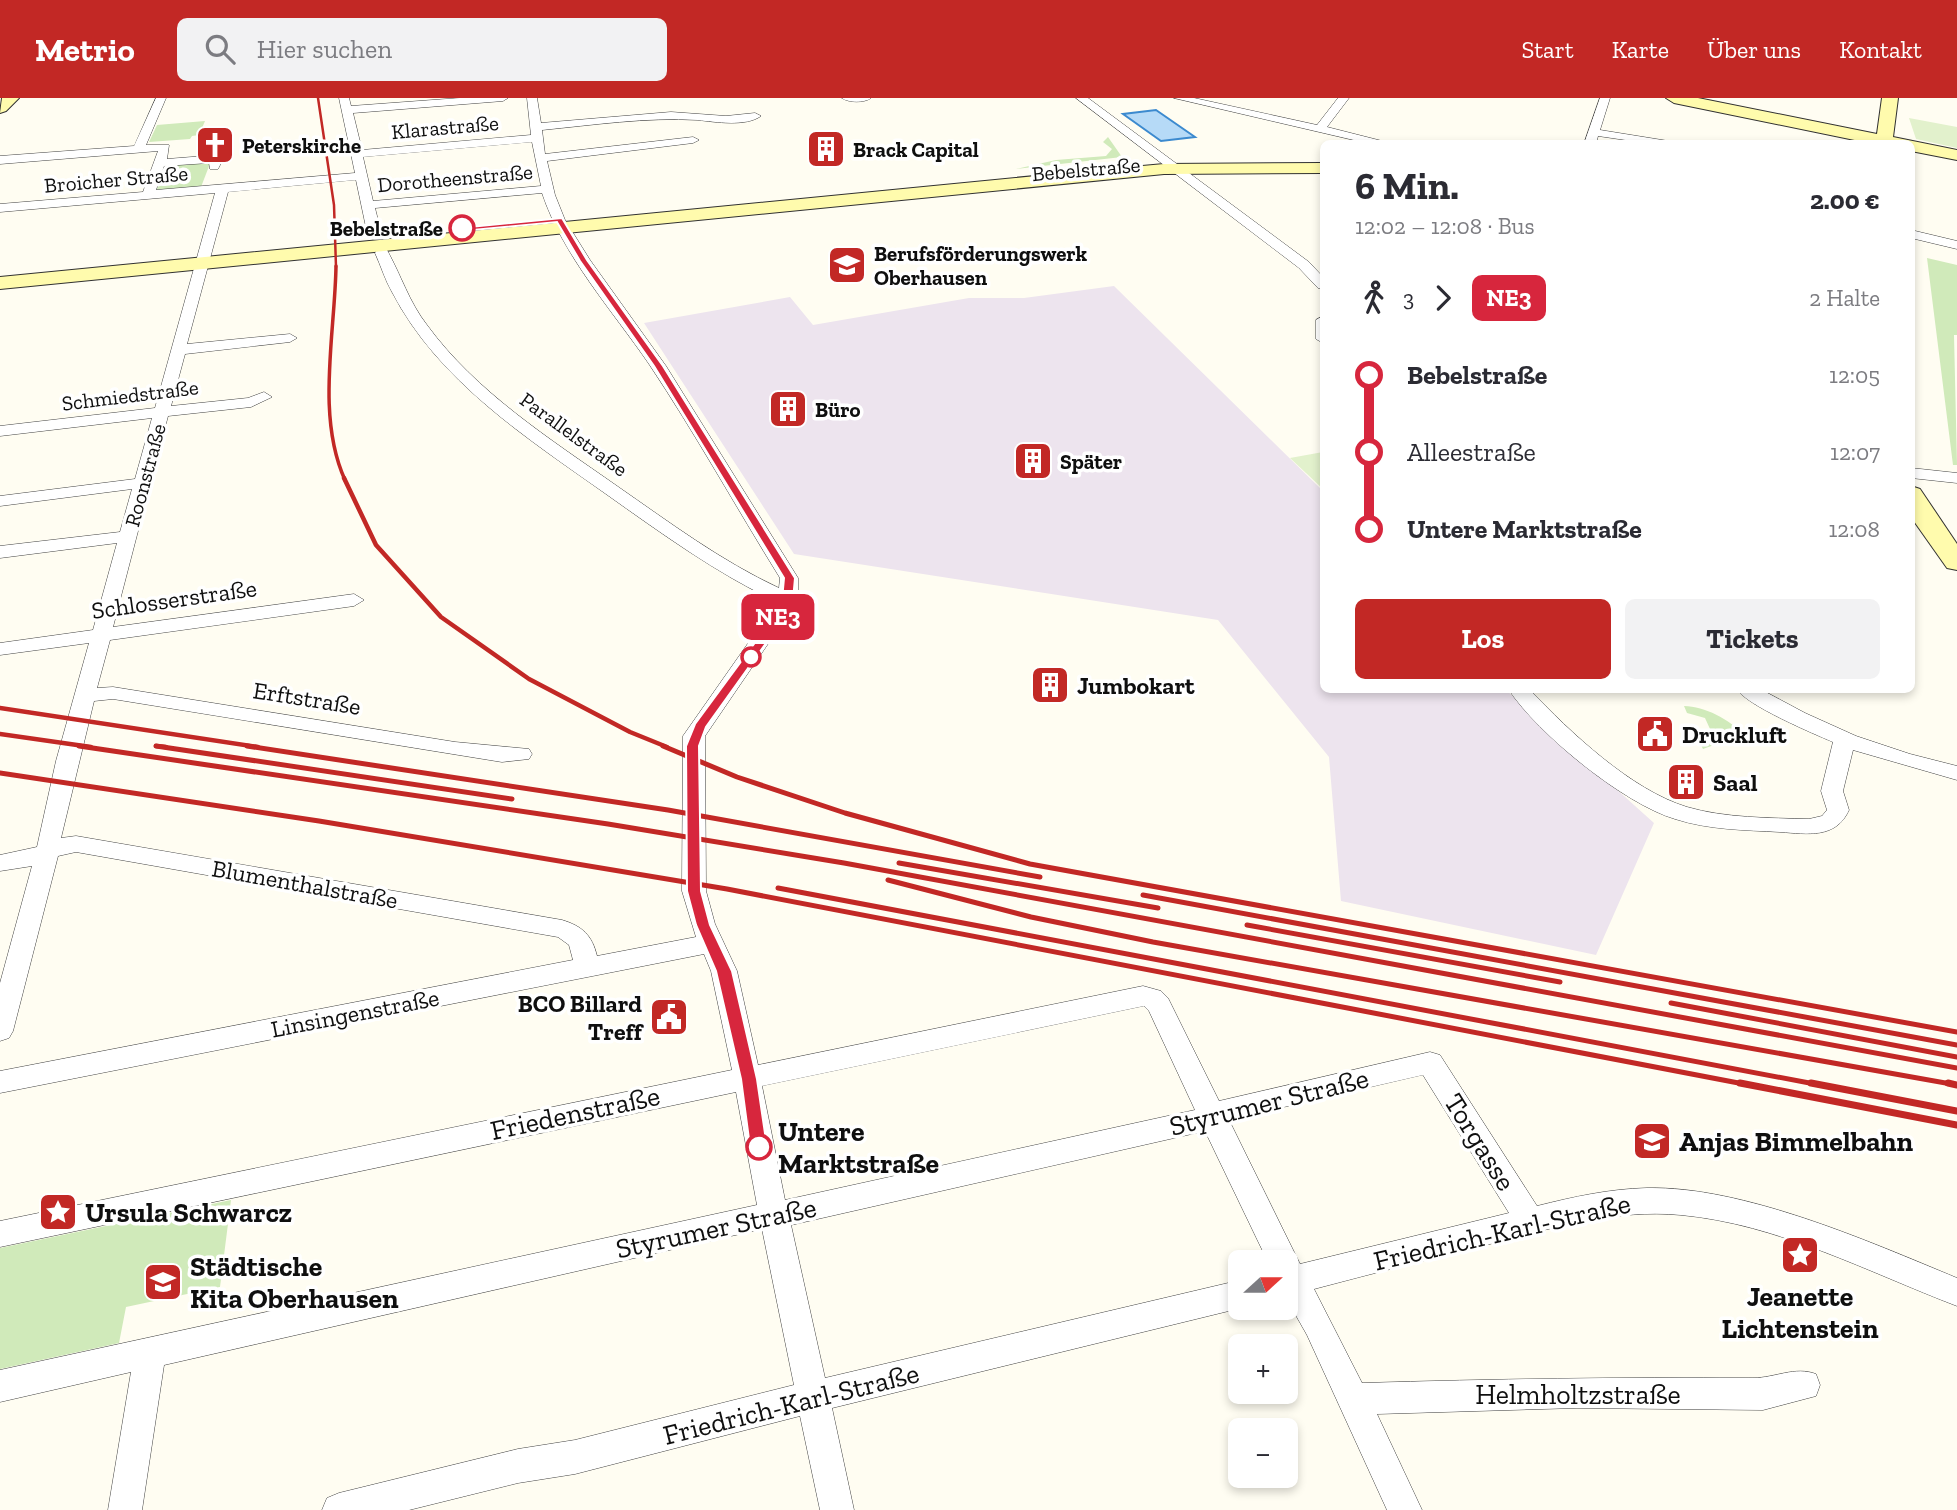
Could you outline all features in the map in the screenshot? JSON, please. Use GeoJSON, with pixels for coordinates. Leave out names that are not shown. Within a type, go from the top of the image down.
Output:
{"type":"FeatureCollection","features":[{"type":"Feature","properties":{"kind":"street"},"geometry":{"type":"LineString","coordinates":[[0,108],[11,98]]}},
{"type":"Feature","properties":{"kind":"street"},"geometry":{"type":"LineString","coordinates":[[138,149],[161,98]]}},
{"type":"Feature","properties":{"kind":"street"},"geometry":{"type":"LineString","coordinates":[[374,232],[346,104],[503,98]]}},
{"type":"Feature","properties":{"kind":"street"},"geometry":{"type":"LineString","coordinates":[[531,98],[547,188],[561,223],[658,366],[787,571],[790,592],[788,600],[694,736],[692,792],[697,905],[724,971],[749,1079],[759,1147],[811,1397],[838,1510]]}},
{"type":"Feature","properties":{"kind":"street"},"geometry":{"type":"LineString","coordinates":[[847,98],[866,98]]}},
{"type":"Feature","properties":{"kind":"street"},"geometry":{"type":"LineString","coordinates":[[1081,98],[1198,194]]}},
{"type":"Feature","properties":{"kind":"street"},"geometry":{"type":"LineString","coordinates":[[1179,98],[1371,140]]}},
{"type":"Feature","properties":{"kind":"street"},"geometry":{"type":"LineString","coordinates":[[1320,129],[1344,98]]}},
{"type":"Feature","properties":{"kind":"street"},"geometry":{"type":"LineString","coordinates":[[1605,98],[1591,138],[1621,140]]}},
{"type":"Feature","properties":{"kind":"street"},"geometry":{"type":"LineString","coordinates":[[1674,98],[1892,140],[1901,138],[1901,122],[1890,103]]}},
{"type":"Feature","properties":{"kind":"street","name":"Klarastraße"},"geometry":{"type":"LineString","coordinates":[[356,154],[671,115],[726,119],[755,116]]}},
{"type":"Feature","properties":{"kind":"street"},"geometry":{"type":"LineString","coordinates":[[540,158],[692,140]]}},
{"type":"Feature","properties":{"kind":"street"},"geometry":{"type":"LineString","coordinates":[[1915,146],[1957,155]]}},
{"type":"Feature","properties":{"kind":"street"},"geometry":{"type":"LineString","coordinates":[[0,160],[165,147],[148,195]]}},
{"type":"Feature","properties":{"kind":"street"},"geometry":{"type":"LineString","coordinates":[[1915,155],[1957,155]]}},
{"type":"Feature","properties":{"kind":"street"},"geometry":{"type":"LineString","coordinates":[[160,163],[217,159],[214,166]]}},
{"type":"Feature","properties":{"kind":"street","name":"Bebelstraße"},"geometry":{"type":"LineString","coordinates":[[0,282],[852,195],[1167,166],[1320,160]]}},
{"type":"Feature","properties":{"kind":"street"},"geometry":{"type":"LineString","coordinates":[[1167,166],[1241,218],[1311,271],[1320,282]]}},
{"type":"Feature","properties":{"kind":"street","name":"Bebelstraße"},"geometry":{"type":"LineString","coordinates":[[852,195],[1119,173],[1167,166],[1320,169]]}},
{"type":"Feature","properties":{"kind":"street"},"geometry":{"type":"LineString","coordinates":[[1119,173],[1166,180],[1241,218]]}},
{"type":"Feature","properties":{"kind":"street","name":"Broicher Straße"},"geometry":{"type":"LineString","coordinates":[[0,208],[361,176]]}},
{"type":"Feature","properties":{"kind":"street","name":"Dorotheenstraße"},"geometry":{"type":"LineString","coordinates":[[367,205],[547,188]]}},
{"type":"Feature","properties":{"kind":"street","name":"Roonstraße"},"geometry":{"type":"LineString","coordinates":[[0,1031],[48,851],[51,826],[67,761],[222,189]]}},
{"type":"Feature","properties":{"kind":"street"},"geometry":{"type":"LineString","coordinates":[[1915,235],[1957,245]]}},
{"type":"Feature","properties":{"kind":"street"},"geometry":{"type":"LineString","coordinates":[[1915,241],[1957,245]]}},
{"type":"Feature","properties":{"kind":"street","name":"Parallelstraße"},"geometry":{"type":"LineString","coordinates":[[382,253],[393,282],[427,334],[494,402],[567,458],[719,564],[788,600]]}},
{"type":"Feature","properties":{"kind":"street"},"geometry":{"type":"LineString","coordinates":[[177,350],[290,338]]}},
{"type":"Feature","properties":{"kind":"street","name":"Schmiedstraße"},"geometry":{"type":"LineString","coordinates":[[0,431],[251,402],[264,397]]}},
{"type":"Feature","properties":{"kind":"street"},"geometry":{"type":"LineString","coordinates":[[1915,473],[1957,478]]}},
{"type":"Feature","properties":{"kind":"street"},"geometry":{"type":"LineString","coordinates":[[0,501],[142,484]]}},
{"type":"Feature","properties":{"kind":"street"},"geometry":{"type":"LineString","coordinates":[[1915,501],[1931,529],[1957,562]]}},
{"type":"Feature","properties":{"kind":"street"},"geometry":{"type":"LineString","coordinates":[[0,552],[128,536]]}},
{"type":"Feature","properties":{"kind":"street"},"geometry":{"type":"LineString","coordinates":[[1915,537],[1957,583]]}},
{"type":"Feature","properties":{"kind":"street","name":"Schlosserstraße"},"geometry":{"type":"LineString","coordinates":[[0,649],[354,600]]}},
{"type":"Feature","properties":{"kind":"street","name":"Erftstraße"},"geometry":{"type":"LineString","coordinates":[[85,695],[113,693],[455,748],[502,755],[521,754]]}},
{"type":"Feature","properties":{"kind":"street"},"geometry":{"type":"LineString","coordinates":[[1522,693],[1564,734],[1612,773],[1656,803],[1691,816],[1803,827],[1825,825],[1833,820],[1838,810],[1832,791],[1845,739]]}},
{"type":"Feature","properties":{"kind":"street"},"geometry":{"type":"LineString","coordinates":[[1753,693],[1793,716],[1845,739],[1876,751],[1957,772]]}},
{"type":"Feature","properties":{"kind":"street","name":"Blumenthalstraße"},"geometry":{"type":"LineString","coordinates":[[0,863],[28,859],[76,844],[562,929],[573,933],[581,941],[587,967]]}},
{"type":"Feature","properties":{"kind":"street","name":"Linsingenstraße"},"geometry":{"type":"LineString","coordinates":[[0,1082],[711,943]]}},
{"type":"Feature","properties":{"kind":"street","name":"Friedenstraße"},"geometry":{"type":"LineString","coordinates":[[0,1234],[1135,996],[1149,997],[1159,1005],[1214,1117]]}},
{"type":"Feature","properties":{"kind":"street","name":"Styrumer Straße"},"geometry":{"type":"LineString","coordinates":[[0,1386],[773,1214],[806,1210],[1214,1117],[1230,1108],[1430,1063]]}},
{"type":"Feature","properties":{"kind":"street","name":"Torgasse"},"geometry":{"type":"LineString","coordinates":[[1430,1063],[1530,1221]]}},
{"type":"Feature","properties":{"kind":"street"},"geometry":{"type":"LineString","coordinates":[[1214,1117],[1276,1250]]}},
{"type":"Feature","properties":{"kind":"street","name":"Friedrich-Karl-Straße"},"geometry":{"type":"LineString","coordinates":[[1298,1271],[1623,1200],[1704,1203],[1782,1224],[1957,1292]]}},
{"type":"Feature","properties":{"kind":"street"},"geometry":{"type":"LineString","coordinates":[[1298,1291],[1318,1325],[1405,1510]]}},
{"type":"Feature","properties":{"kind":"street","name":"Friedrich-Karl-Straße"},"geometry":{"type":"LineString","coordinates":[[339,1510],[518,1465],[575,1457],[811,1397],[950,1366],[1228,1297]]}},
{"type":"Feature","properties":{"kind":"street"},"geometry":{"type":"LineString","coordinates":[[125,1510],[150,1352]]}},
{"type":"Feature","properties":{"kind":"street","name":"Helmholtzstraße"},"geometry":{"type":"LineString","coordinates":[[1351,1399],[1577,1392],[1763,1394],[1804,1385]]}},
{"type":"Feature","properties":{"kind":"shaded area"},"geometry":{"type":"Polygon","coordinates":[[[1114,286],[1320,488],[1320,693],[1509,693],[1654,823],[1596,955],[1341,901],[1329,757],[1218,620],[794,554],[644,323],[790,297],[813,325],[969,298],[1024,298],[1114,286]]]}},
{"type":"Feature","properties":{"kind":"green space"},"geometry":{"type":"Polygon","coordinates":[[[1909,118],[1957,127],[1957,148],[1916,139],[1909,118]]]}},
{"type":"Feature","properties":{"kind":"green space"},"geometry":{"type":"Polygon","coordinates":[[[205,121],[199,135],[190,139],[149,142],[157,125],[205,121]]]}},
{"type":"Feature","properties":{"kind":"green space"},"geometry":{"type":"Polygon","coordinates":[[[1108,137],[1122,157],[1016,169],[1056,160],[1106,156],[1112,149],[1103,142],[1108,137]]]}},
{"type":"Feature","properties":{"kind":"green space"},"geometry":{"type":"Polygon","coordinates":[[[211,161],[201,187],[156,191],[167,165],[211,161]]]}},
{"type":"Feature","properties":{"kind":"green space"},"geometry":{"type":"Polygon","coordinates":[[[1927,258],[1957,265],[1957,335],[1954,335],[1957,465],[1953,465],[1927,258]]]}},
{"type":"Feature","properties":{"kind":"green space"},"geometry":{"type":"Polygon","coordinates":[[[1320,453],[1320,486],[1290,458],[1320,453]]]}},
{"type":"Feature","properties":{"kind":"green space"},"geometry":{"type":"Polygon","coordinates":[[[1684,706],[1700,708],[1716,715],[1744,734],[1703,749],[1701,745],[1715,740],[1705,718],[1687,713],[1684,706]]]}},
{"type":"Feature","properties":{"kind":"green space","name":"Städtische Kita Oberhausen"},"geometry":{"type":"Polygon","coordinates":[[[231,1200],[220,1287],[126,1307],[119,1343],[0,1369],[0,1248],[231,1200]]]}},
{"type":"Feature","properties":{"kind":"water"},"geometry":{"type":"Polygon","coordinates":[[[1156,110],[1195,137],[1161,141],[1123,114],[1156,110]]]}},
{"type":"Feature","properties":{"kind":"railway"},"geometry":{"type":"LineString","coordinates":[[318,98],[334,205],[336,266]]}},
{"type":"Feature","properties":{"kind":"railway"},"geometry":{"type":"LineString","coordinates":[[336,266],[329,402],[336,455],[345,480]]}},
{"type":"Feature","properties":{"kind":"railway"},"geometry":{"type":"LineString","coordinates":[[344,478],[376,545],[441,617],[529,679],[630,732],[667,747]]}},
{"type":"Feature","properties":{"kind":"railway"},"geometry":{"type":"LineString","coordinates":[[0,708],[258,747]]}},
{"type":"Feature","properties":{"kind":"railway"},"geometry":{"type":"LineString","coordinates":[[0,734],[91,747]]}},
{"type":"Feature","properties":{"kind":"railway"},"geometry":{"type":"LineString","coordinates":[[79,746],[608,824],[844,863],[1957,1068]]}},
{"type":"Feature","properties":{"kind":"railway"},"geometry":{"type":"LineString","coordinates":[[166,747],[156,746],[512,799]]}},
{"type":"Feature","properties":{"kind":"railway"},"geometry":{"type":"LineString","coordinates":[[247,746],[668,810],[1040,877]]}},
{"type":"Feature","properties":{"kind":"railway"},"geometry":{"type":"LineString","coordinates":[[663,746],[737,777],[845,813],[1030,864],[1957,1032]]}},
{"type":"Feature","properties":{"kind":"railway"},"geometry":{"type":"LineString","coordinates":[[0,773],[319,821],[727,889],[1749,1085]]}},
{"type":"Feature","properties":{"kind":"railway"},"geometry":{"type":"LineString","coordinates":[[899,863],[1158,908]]}},
{"type":"Feature","properties":{"kind":"railway"},"geometry":{"type":"LineString","coordinates":[[888,880],[1031,917],[1153,942],[1957,1085],[1948,1083]]}},
{"type":"Feature","properties":{"kind":"railway"},"geometry":{"type":"LineString","coordinates":[[778,888],[1820,1085]]}},
{"type":"Feature","properties":{"kind":"railway"},"geometry":{"type":"LineString","coordinates":[[1143,895],[1957,1045]]}},
{"type":"Feature","properties":{"kind":"railway"},"geometry":{"type":"LineString","coordinates":[[1247,925],[1560,982]]}},
{"type":"Feature","properties":{"kind":"railway"},"geometry":{"type":"LineString","coordinates":[[1671,1003],[1957,1057]]}},
{"type":"Feature","properties":{"kind":"railway"},"geometry":{"type":"LineString","coordinates":[[1740,1083],[1957,1125]]}},
{"type":"Feature","properties":{"kind":"railway"},"geometry":{"type":"LineString","coordinates":[[1811,1083],[1957,1111]]}},
{"type":"Feature","properties":{"kind":"bus line","name":"NE3"},"geometry":{"type":"LineString","coordinates":[[462,228],[559,219],[584,261],[658,366],[787,571],[790,592],[788,600],[770,630],[699,727],[692,746],[694,891],[703,925],[724,971],[749,1079],[759,1147]]}},
{"type":"Feature","properties":{"kind":"place","name":"Peterskirche"},"geometry":{"type":"Point","coordinates":[215,145]}},
{"type":"Feature","properties":{"kind":"place","name":"Brack Capital"},"geometry":{"type":"Point","coordinates":[826,149]}},
{"type":"Feature","properties":{"kind":"place","name":"Bebelstraße"},"geometry":{"type":"Point","coordinates":[462,228]}},
{"type":"Feature","properties":{"kind":"place","name":"Berufsförderungswerk Oberhausen"},"geometry":{"type":"Point","coordinates":[847,265]}},
{"type":"Feature","properties":{"kind":"place","name":"Büro"},"geometry":{"type":"Point","coordinates":[788,409]}},
{"type":"Feature","properties":{"kind":"place","name":"Später"},"geometry":{"type":"Point","coordinates":[1033,461]}},
{"type":"Feature","properties":{"kind":"place","name":"Jumbokart"},"geometry":{"type":"Point","coordinates":[1050,685]}},
{"type":"Feature","properties":{"kind":"place","name":"Druckluft"},"geometry":{"type":"Point","coordinates":[1655,734]}},
{"type":"Feature","properties":{"kind":"place","name":"Saal"},"geometry":{"type":"Point","coordinates":[1686,782]}},
{"type":"Feature","properties":{"kind":"place","name":"BCO Billard Treff"},"geometry":{"type":"Point","coordinates":[669,1017]}},
{"type":"Feature","properties":{"kind":"place","name":"Anjas Bimmelbahn"},"geometry":{"type":"Point","coordinates":[1652,1141]}},
{"type":"Feature","properties":{"kind":"place","name":"Untere Marktstraße"},"geometry":{"type":"Point","coordinates":[759,1147]}},
{"type":"Feature","properties":{"kind":"place","name":"Ursula Schwarcz"},"geometry":{"type":"Point","coordinates":[58,1212]}},
{"type":"Feature","properties":{"kind":"place","name":"Jeanette Lichtenstein"},"geometry":{"type":"Point","coordinates":[1800,1255]}},
{"type":"Feature","properties":{"kind":"place","name":"Städtische Kita Oberhausen"},"geometry":{"type":"Point","coordinates":[163,1282]}}]}
